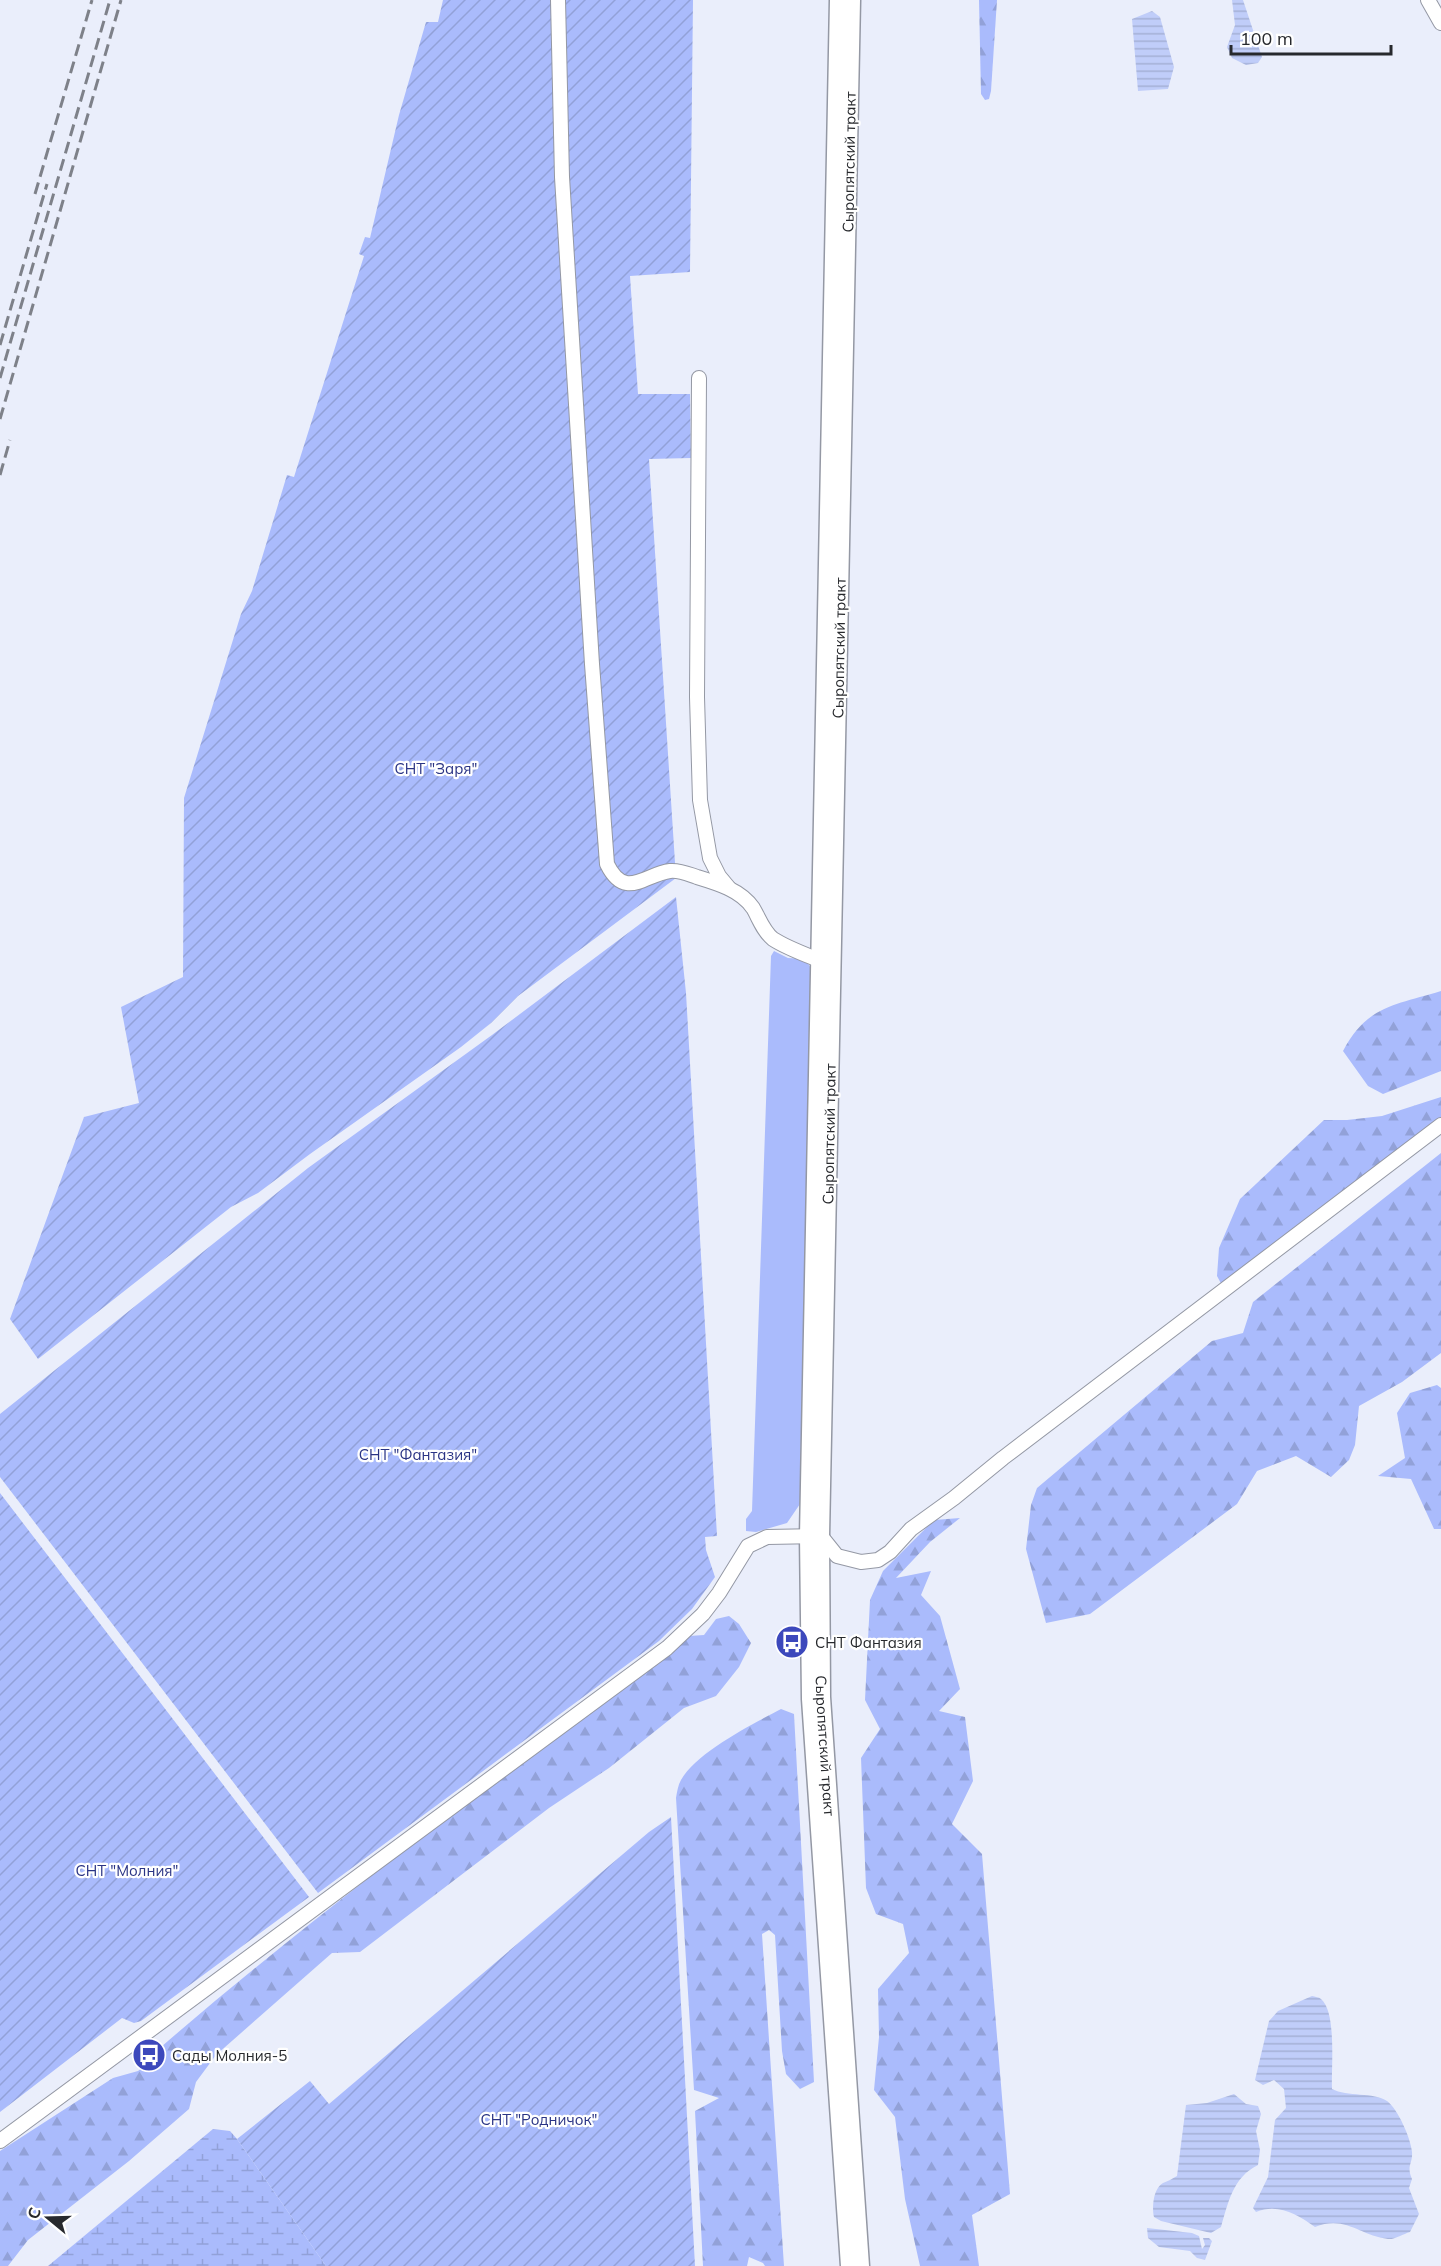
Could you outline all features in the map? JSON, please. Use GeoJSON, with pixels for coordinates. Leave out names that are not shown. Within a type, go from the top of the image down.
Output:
{"type":"FeatureCollection","features":[{"type":"Feature","properties":{"kind":"main road","name":"Сыропятский тракт"},"geometry":{"type":"LineString","coordinates":[[838,0],[819,960],[815,1536],[822,1697],[861,2266]]}},
{"type":"Feature","properties":{"kind":"main road","name":"Сыропятский тракт"},"geometry":{"type":"LineString","coordinates":[[849,2266],[810,1699],[852,0]]}},
{"type":"Feature","properties":{"kind":"street"},"geometry":{"type":"LineString","coordinates":[[558,0],[564,201],[592,664],[607,864],[612,874],[621,881],[631,883],[645,881],[668,871],[681,871],[731,889]]}},
{"type":"Feature","properties":{"kind":"street"},"geometry":{"type":"LineString","coordinates":[[1428,0],[1441,23]]}},
{"type":"Feature","properties":{"kind":"street"},"geometry":{"type":"LineString","coordinates":[[699,378],[697,697],[700,800],[710,858],[719,876],[731,889],[747,900],[771,938],[819,960]]}},
{"type":"Feature","properties":{"kind":"street"},"geometry":{"type":"LineString","coordinates":[[0,2141],[667,1648],[703,1614],[748,1546],[767,1537],[815,1536],[837,1556],[861,1562],[879,1560],[890,1552],[911,1529],[1441,1125]]}},
{"type":"Feature","properties":{"kind":"green space","name":"СНТ \"Заря\""},"geometry":{"type":"Polygon","coordinates":[[[443,0],[693,0],[690,272],[630,276],[638,394],[690,394],[691,458],[649,459],[676,878],[518,996],[491,1023],[461,1047],[258,1193],[231,1207],[38,1359],[10,1319],[84,1117],[139,1103],[121,1007],[183,977],[184,798],[241,614],[252,591],[287,475],[294,477],[364,256],[359,254],[365,237],[370,238],[399,115],[426,22],[438,22],[443,0]]]}},
{"type":"Feature","properties":{"kind":"green space"},"geometry":{"type":"Polygon","coordinates":[[[979,0],[997,0],[991,91],[989,99],[985,100],[981,94],[979,0]]]}},
{"type":"Feature","properties":{"kind":"green space","name":"СНТ \"Фантазия\""},"geometry":{"type":"Polygon","coordinates":[[[676,897],[686,993],[717,1536],[705,1537],[706,1550],[715,1577],[692,1609],[659,1641],[318,1893],[0,1477],[0,1414],[308,1168],[492,1035],[676,897]]]}},
{"type":"Feature","properties":{"kind":"green space"},"geometry":{"type":"Polygon","coordinates":[[[774,951],[788,958],[805,959],[811,968],[800,1504],[787,1523],[756,1532],[746,1531],[746,1519],[752,1511],[771,956],[774,951]]]}},
{"type":"Feature","properties":{"kind":"green space"},"geometry":{"type":"Polygon","coordinates":[[[1441,991],[1441,1071],[1383,1094],[1368,1086],[1343,1051],[1352,1036],[1362,1024],[1384,1009],[1441,991]]]}},
{"type":"Feature","properties":{"kind":"green space"},"geometry":{"type":"Polygon","coordinates":[[[1441,1097],[1441,1124],[1224,1289],[1217,1276],[1219,1248],[1240,1199],[1324,1120],[1382,1116],[1441,1097]]]}},
{"type":"Feature","properties":{"kind":"green space"},"geometry":{"type":"Polygon","coordinates":[[[1441,1153],[1441,1353],[1402,1382],[1359,1406],[1355,1445],[1349,1460],[1331,1477],[1296,1456],[1257,1471],[1237,1504],[1090,1614],[1046,1623],[1026,1549],[1031,1505],[1037,1488],[1212,1341],[1243,1333],[1253,1302],[1441,1153]]]}},
{"type":"Feature","properties":{"kind":"green space"},"geometry":{"type":"Polygon","coordinates":[[[1437,1385],[1441,1388],[1441,1529],[1434,1529],[1411,1479],[1378,1476],[1405,1458],[1397,1413],[1410,1393],[1437,1385]]]}},
{"type":"Feature","properties":{"kind":"green space","name":"СНТ \"Молния\""},"geometry":{"type":"Polygon","coordinates":[[[0,1493],[309,1897],[141,2021],[134,2023],[122,2018],[0,2112],[0,1493]]]}},
{"type":"Feature","properties":{"kind":"green space"},"geometry":{"type":"Polygon","coordinates":[[[960,1518],[930,1542],[896,1578],[931,1571],[921,1595],[940,1616],[960,1689],[939,1711],[965,1717],[973,1781],[952,1824],[982,1854],[1010,2194],[972,2215],[979,2266],[920,2266],[905,2199],[895,2117],[874,2090],[879,2037],[878,1989],[909,1953],[903,1924],[876,1914],[866,1888],[861,1758],[880,1729],[865,1700],[870,1600],[883,1571],[934,1520],[960,1518]]]}},
{"type":"Feature","properties":{"kind":"green space"},"geometry":{"type":"Polygon","coordinates":[[[729,1616],[739,1624],[751,1643],[739,1667],[716,1696],[684,1708],[609,1768],[549,1808],[360,1952],[332,1953],[216,2055],[196,2082],[189,2109],[129,2161],[28,2240],[8,2266],[0,2266],[0,2151],[113,2078],[138,2071],[154,2058],[161,2047],[225,1993],[355,1888],[689,1636],[704,1635],[716,1619],[729,1616]]]}},
{"type":"Feature","properties":{"kind":"green space"},"geometry":{"type":"Polygon","coordinates":[[[781,1709],[794,1714],[814,2082],[800,2089],[786,2074],[782,2051],[775,1935],[769,1930],[762,1934],[784,2266],[765,2266],[749,2257],[747,2266],[703,2266],[695,2111],[719,2098],[694,2090],[676,1798],[681,1780],[699,1759],[726,1740],[781,1709]]]}},
{"type":"Feature","properties":{"kind":"green space","name":"СНТ \"Родничок\""},"geometry":{"type":"Polygon","coordinates":[[[671,1817],[695,2266],[326,2266],[237,2139],[310,2081],[329,2104],[649,1832],[671,1817]]]}},
{"type":"Feature","properties":{"kind":"green space"},"geometry":{"type":"Polygon","coordinates":[[[213,2129],[230,2131],[237,2139],[326,2266],[48,2266],[213,2129]]]}},
{"type":"Feature","properties":{"kind":"shaded area"},"geometry":{"type":"Polygon","coordinates":[[[1232,0],[1243,0],[1262,57],[1258,63],[1246,65],[1232,58],[1227,47],[1235,25],[1232,0]]]}},
{"type":"Feature","properties":{"kind":"shaded area"},"geometry":{"type":"Polygon","coordinates":[[[1152,11],[1160,17],[1174,67],[1168,89],[1138,91],[1132,19],[1152,11]]]}},
{"type":"Feature","properties":{"kind":"shaded area"},"geometry":{"type":"Polygon","coordinates":[[[1312,1996],[1321,1999],[1329,2016],[1332,2041],[1332,2089],[1345,2093],[1375,2096],[1387,2101],[1399,2117],[1409,2140],[1412,2152],[1410,2171],[1412,2179],[1409,2188],[1419,2214],[1410,2232],[1396,2238],[1378,2237],[1336,2223],[1315,2227],[1287,2211],[1272,2209],[1256,2212],[1253,2208],[1268,2177],[1275,2120],[1286,2108],[1284,2089],[1274,2080],[1263,2085],[1255,2080],[1269,2021],[1278,2011],[1312,1996]]]}},
{"type":"Feature","properties":{"kind":"shaded area"},"geometry":{"type":"Polygon","coordinates":[[[1234,2094],[1246,2104],[1258,2106],[1261,2114],[1256,2131],[1260,2150],[1258,2165],[1243,2176],[1233,2191],[1221,2227],[1211,2233],[1161,2221],[1154,2217],[1153,2203],[1157,2189],[1177,2176],[1186,2105],[1207,2103],[1234,2094]]]}},
{"type":"Feature","properties":{"kind":"shaded area"},"geometry":{"type":"Polygon","coordinates":[[[1147,2228],[1192,2233],[1199,2236],[1202,2249],[1205,2245],[1203,2238],[1209,2238],[1212,2241],[1205,2260],[1197,2258],[1190,2251],[1159,2247],[1148,2238],[1147,2228]]]}},
{"type":"Feature","properties":{"kind":"railway"},"geometry":{"type":"LineString","coordinates":[[35,194],[92,0]]}},
{"type":"Feature","properties":{"kind":"railway"},"geometry":{"type":"LineString","coordinates":[[0,378],[110,0]]}},
{"type":"Feature","properties":{"kind":"railway"},"geometry":{"type":"LineString","coordinates":[[0,419],[121,0]]}},
{"type":"Feature","properties":{"kind":"railway"},"geometry":{"type":"LineString","coordinates":[[0,345],[47,184]]}},
{"type":"Feature","properties":{"kind":"railway"},"geometry":{"type":"LineString","coordinates":[[0,475],[10,440]]}},
{"type":"Feature","properties":{"kind":"place","name":"СНТ Фантазия"},"geometry":{"type":"Point","coordinates":[792,1642]}},
{"type":"Feature","properties":{"kind":"place","name":"Сады Молния-5"},"geometry":{"type":"Point","coordinates":[149,2055]}}]}
